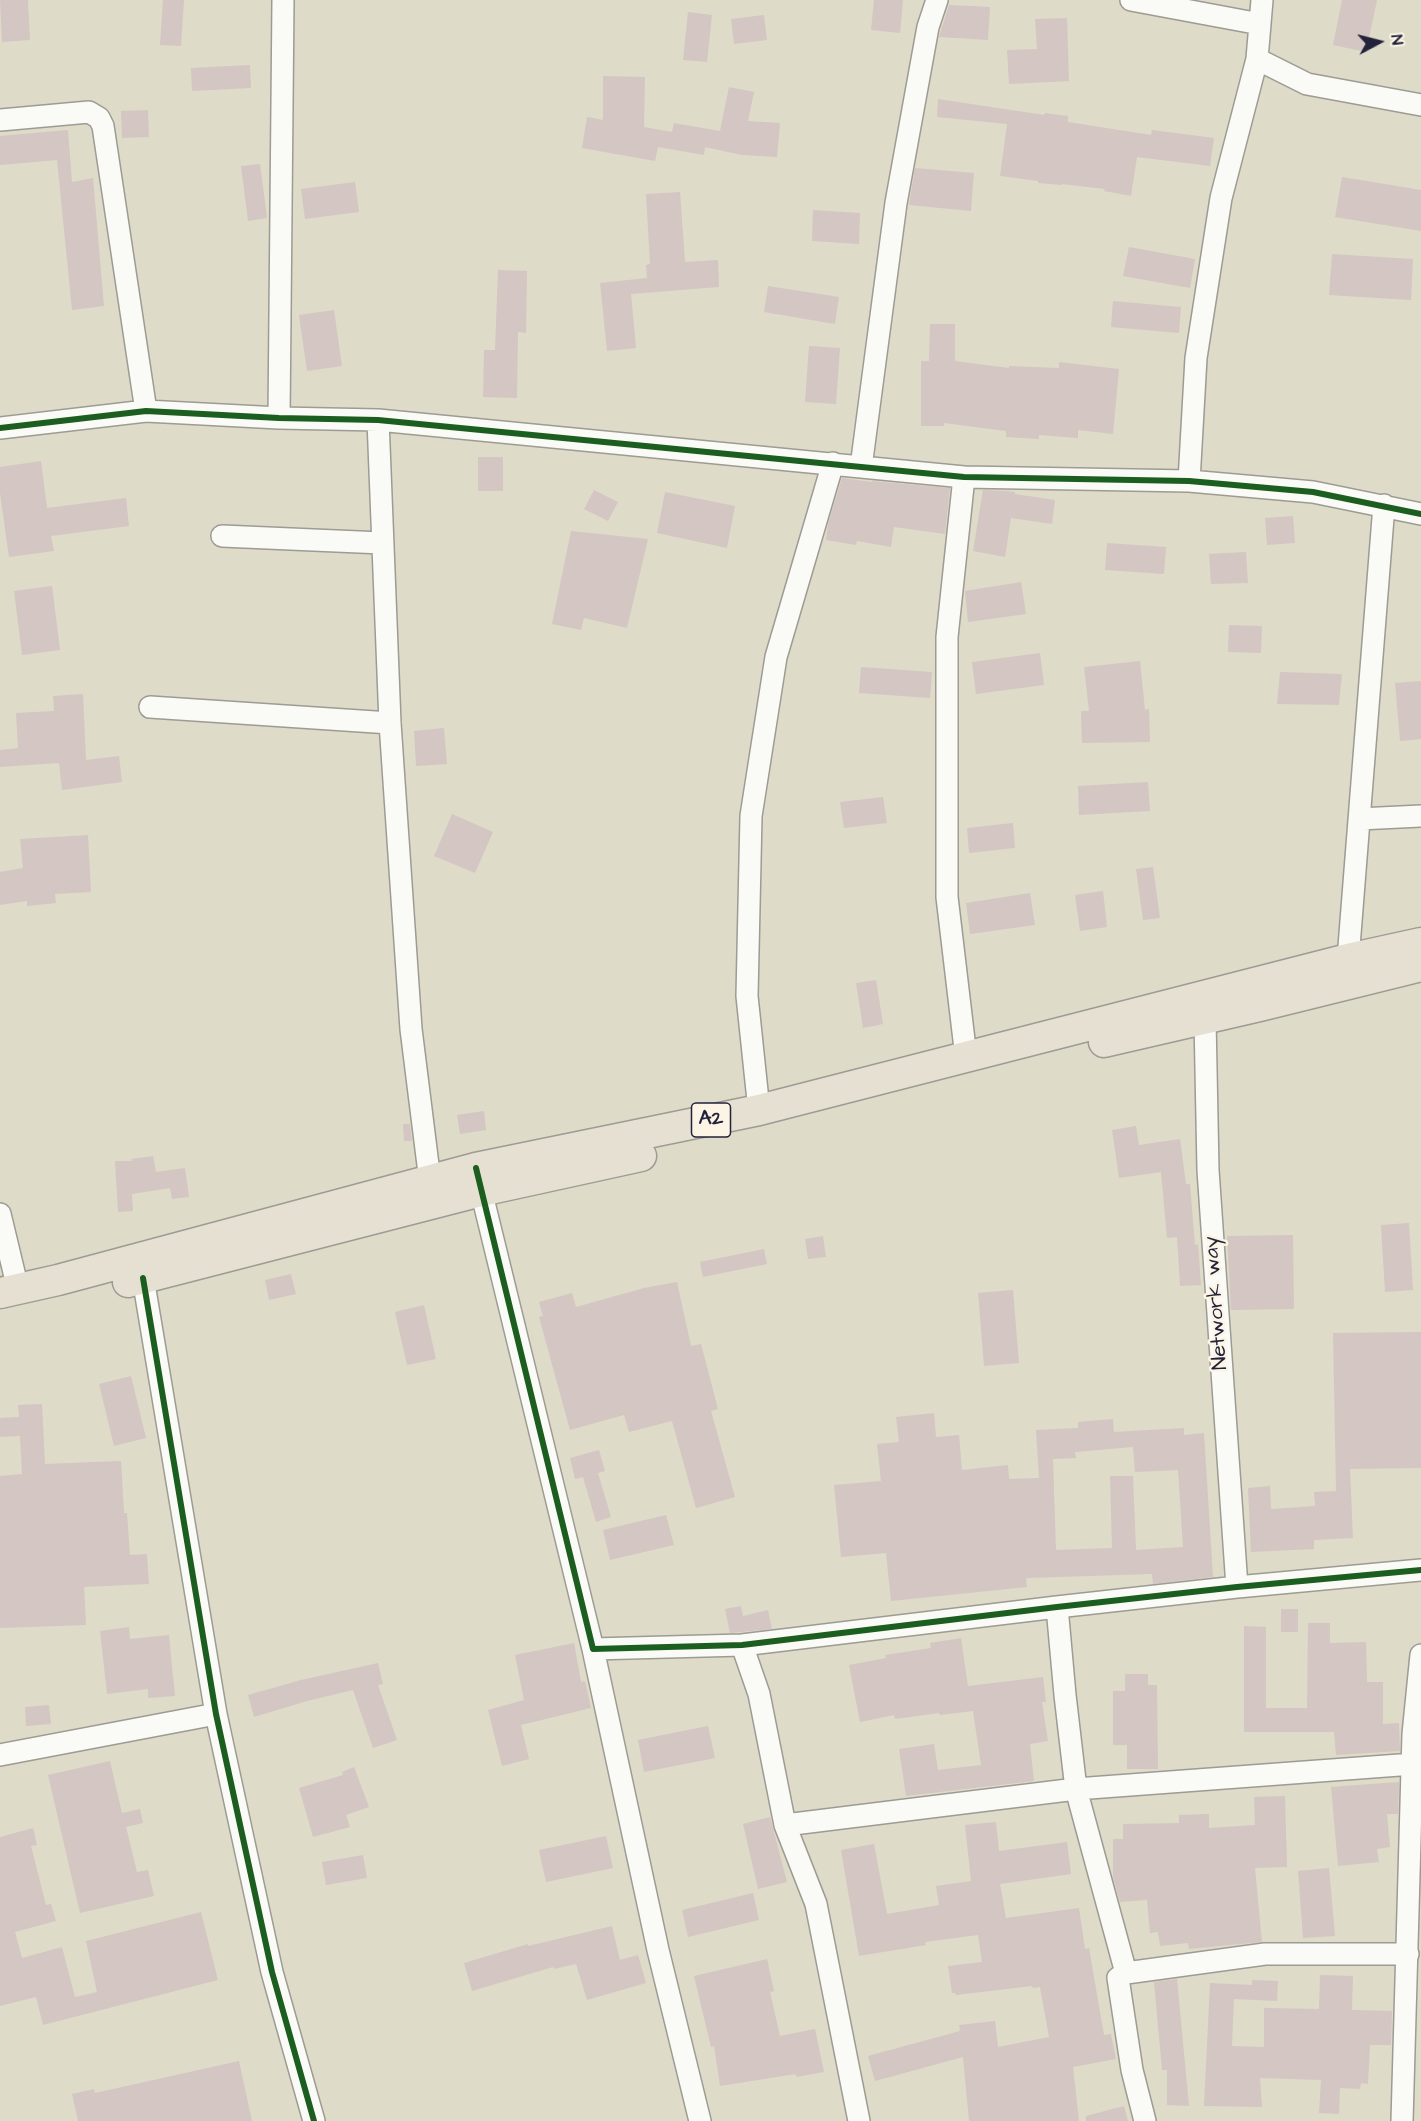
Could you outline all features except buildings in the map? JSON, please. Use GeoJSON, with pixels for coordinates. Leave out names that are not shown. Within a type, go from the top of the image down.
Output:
{"type":"FeatureCollection","features":[{"type":"Feature","properties":{"kind":"highway","name":"A2"},"geometry":{"type":"LineString","coordinates":[[0,1312],[143,1278],[479,1180],[1348,959],[1421,943]]}},
{"type":"Feature","properties":{"kind":"highway","name":"A2"},"geometry":{"type":"LineString","coordinates":[[9,1291],[430,1180],[479,1180],[764,1128],[1081,1047],[1421,966]]}},
{"type":"Feature","properties":{"kind":"street"},"geometry":{"type":"LineString","coordinates":[[279,418],[283,0]]}},
{"type":"Feature","properties":{"kind":"street"},"geometry":{"type":"LineString","coordinates":[[861,467],[896,203],[928,27],[937,0]]}},
{"type":"Feature","properties":{"kind":"street"},"geometry":{"type":"LineString","coordinates":[[1131,0],[1260,24]]}},
{"type":"Feature","properties":{"kind":"street"},"geometry":{"type":"LineString","coordinates":[[1189,481],[1196,358],[1221,198],[1257,59],[1262,0]]}},
{"type":"Feature","properties":{"kind":"street"},"geometry":{"type":"LineString","coordinates":[[1257,59],[1307,84],[1421,105]]}},
{"type":"Feature","properties":{"kind":"street"},"geometry":{"type":"LineString","coordinates":[[0,120],[89,112],[99,118],[104,126],[146,411]]}},
{"type":"Feature","properties":{"kind":"street"},"geometry":{"type":"LineString","coordinates":[[0,428],[146,411],[279,418],[378,420],[964,477],[1189,481],[1313,492],[1421,514]]}},
{"type":"Feature","properties":{"kind":"street"},"geometry":{"type":"LineString","coordinates":[[378,420],[390,723],[411,1029],[430,1180]]}},
{"type":"Feature","properties":{"kind":"street"},"geometry":{"type":"LineString","coordinates":[[759,1110],[747,996],[751,816],[776,657],[833,463]]}},
{"type":"Feature","properties":{"kind":"street"},"geometry":{"type":"LineString","coordinates":[[964,477],[947,637],[947,897],[966,1057]]}},
{"type":"Feature","properties":{"kind":"street"},"geometry":{"type":"LineString","coordinates":[[1348,959],[1384,505]]}},
{"type":"Feature","properties":{"kind":"street"},"geometry":{"type":"LineString","coordinates":[[222,536],[382,543]]}},
{"type":"Feature","properties":{"kind":"street"},"geometry":{"type":"LineString","coordinates":[[150,707],[390,723]]}},
{"type":"Feature","properties":{"kind":"street"},"geometry":{"type":"LineString","coordinates":[[1359,819],[1421,816]]}},
{"type":"Feature","properties":{"kind":"street","name":"Network way"},"geometry":{"type":"LineString","coordinates":[[1204,1019],[1208,1170],[1237,1587]]}},
{"type":"Feature","properties":{"kind":"street"},"geometry":{"type":"LineString","coordinates":[[479,1180],[593,1649],[658,1950],[700,2121]]}},
{"type":"Feature","properties":{"kind":"street"},"geometry":{"type":"LineString","coordinates":[[0,1215],[9,1291]]}},
{"type":"Feature","properties":{"kind":"street"},"geometry":{"type":"LineString","coordinates":[[143,1278],[216,1714],[272,1972],[314,2121]]}},
{"type":"Feature","properties":{"kind":"street"},"geometry":{"type":"LineString","coordinates":[[593,1649],[742,1645],[1237,1587],[1421,1570]]}},
{"type":"Feature","properties":{"kind":"street"},"geometry":{"type":"LineString","coordinates":[[1057,1607],[1076,1789],[1126,1973]]}},
{"type":"Feature","properties":{"kind":"street"},"geometry":{"type":"LineString","coordinates":[[742,1645],[759,1694],[785,1825],[816,1904],[859,2121]]}},
{"type":"Feature","properties":{"kind":"street"},"geometry":{"type":"LineString","coordinates":[[1402,2121],[1413,1734],[1421,1655]]}},
{"type":"Feature","properties":{"kind":"street"},"geometry":{"type":"LineString","coordinates":[[0,1755],[216,1714]]}},
{"type":"Feature","properties":{"kind":"street"},"geometry":{"type":"LineString","coordinates":[[785,1825],[1076,1789],[1413,1764]]}},
{"type":"Feature","properties":{"kind":"street"},"geometry":{"type":"LineString","coordinates":[[1145,2121],[1132,2070],[1118,1978],[1126,1973],[1265,1954],[1408,1954]]}},
{"type":"Feature","properties":{"kind":"cycle path"},"geometry":{"type":"LineString","coordinates":[[0,428],[146,411],[279,418],[378,420],[964,477],[1189,481],[1313,492],[1421,514]]}},
{"type":"Feature","properties":{"kind":"cycle path"},"geometry":{"type":"LineString","coordinates":[[476,1168],[593,1649],[742,1645],[1237,1587],[1421,1570]]}},
{"type":"Feature","properties":{"kind":"cycle path"},"geometry":{"type":"LineString","coordinates":[[143,1278],[216,1714],[272,1972],[314,2121]]}}]}
